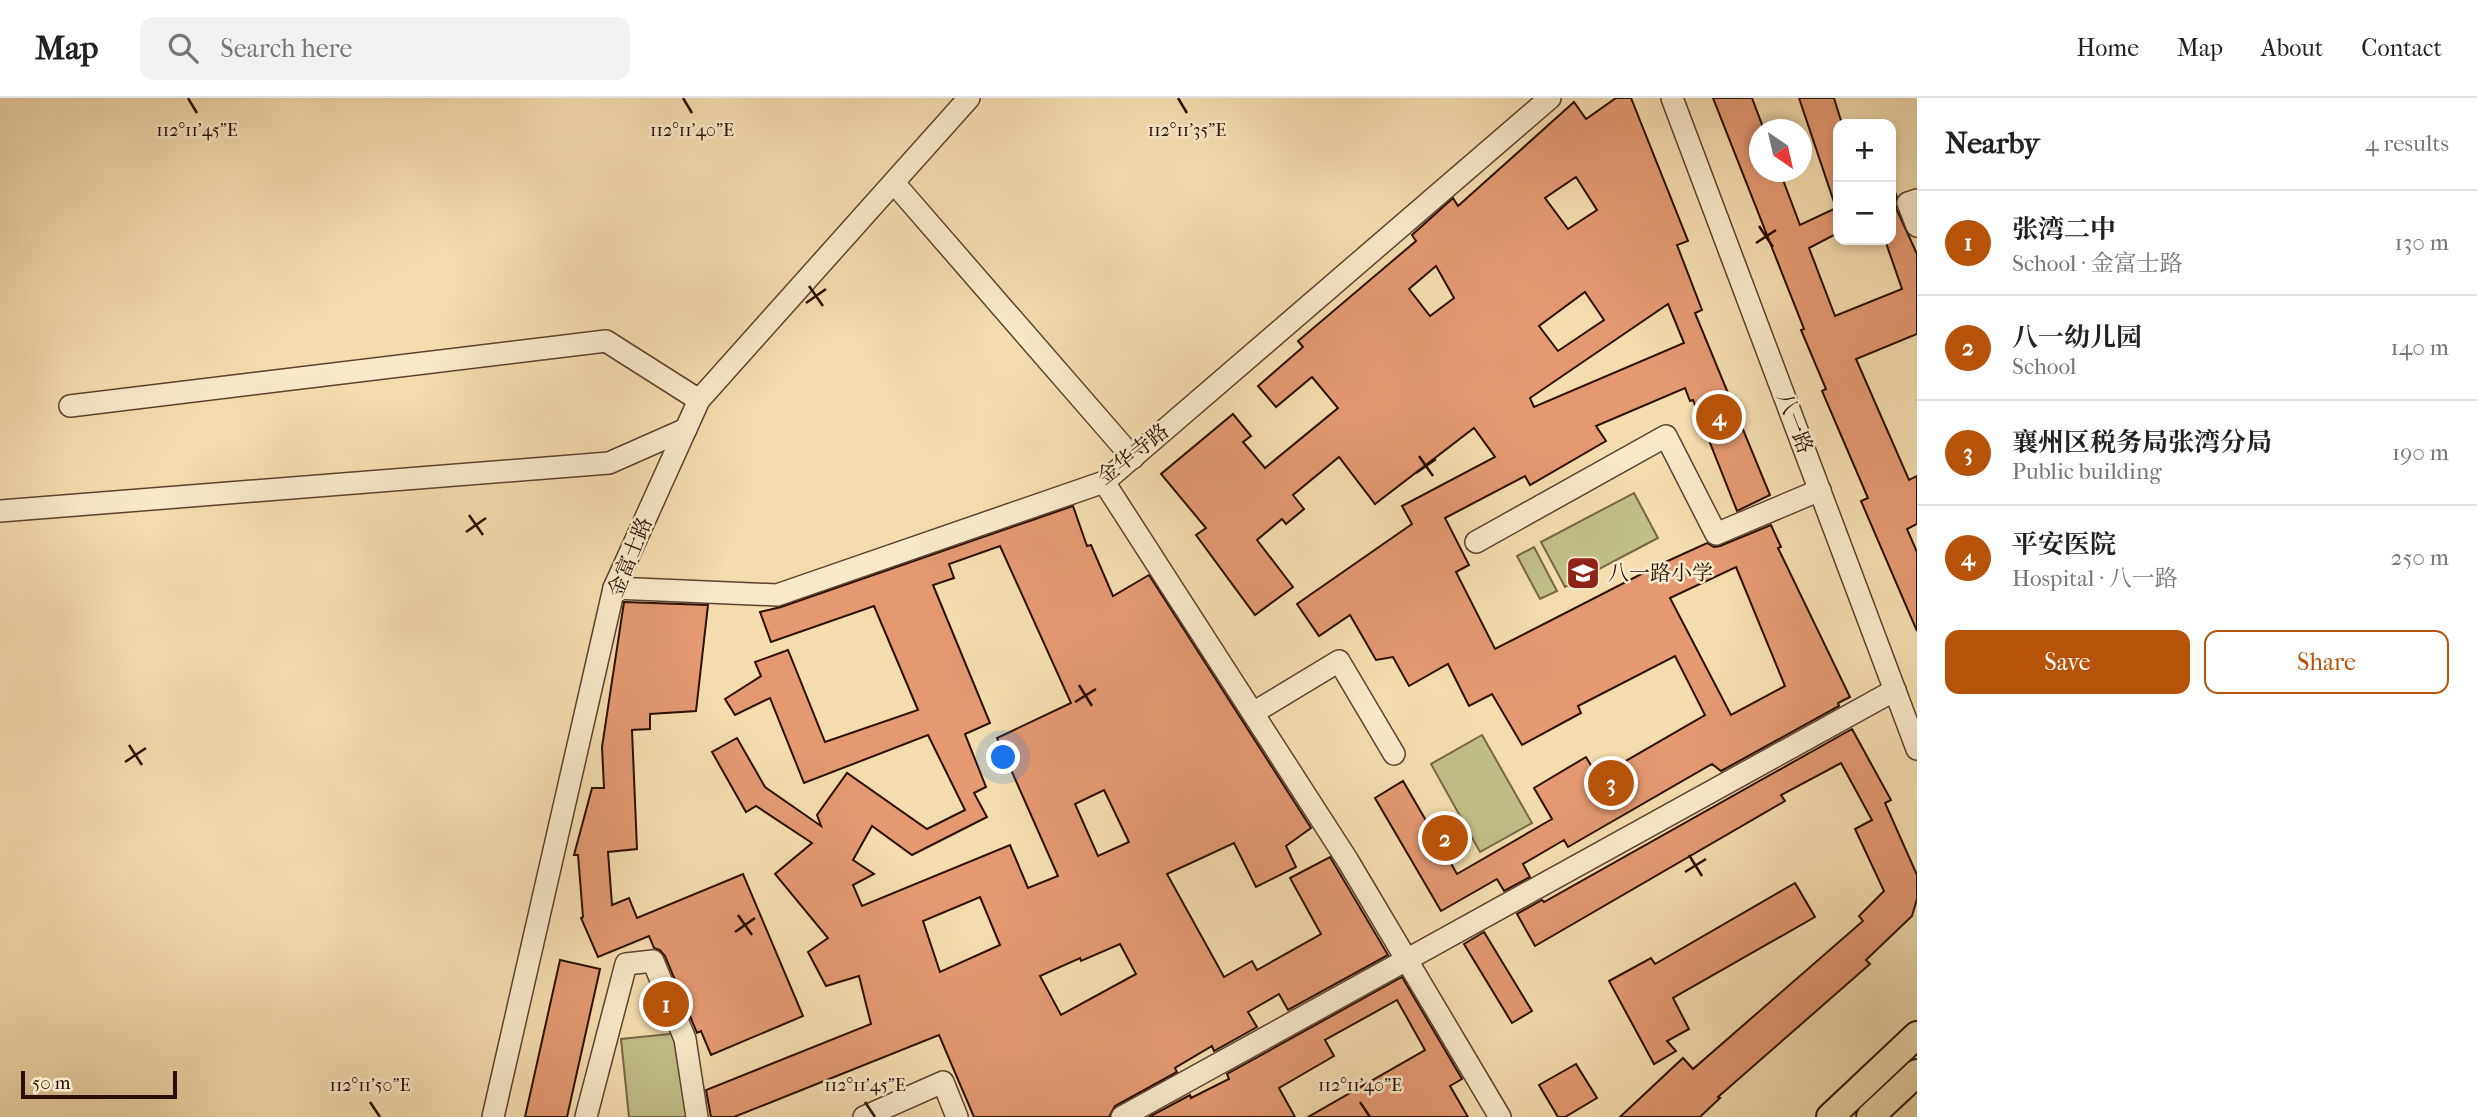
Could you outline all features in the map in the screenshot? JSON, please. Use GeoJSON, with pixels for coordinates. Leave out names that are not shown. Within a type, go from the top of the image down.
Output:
{"type":"FeatureCollection","features":[{"type":"Feature","properties":{"kind":"main road"},"geometry":{"type":"LineString","coordinates":[[1830,1117],[1917,1035]]}},
{"type":"Feature","properties":{"kind":"main road"},"geometry":{"type":"LineString","coordinates":[[1870,1117],[1917,1073]]}},
{"type":"Feature","properties":{"kind":"street","name":"金富士路"},"geometry":{"type":"LineString","coordinates":[[493,1117],[614,588],[699,400],[969,98]]}},
{"type":"Feature","properties":{"kind":"street","name":"金华寺路"},"geometry":{"type":"LineString","coordinates":[[614,588],[777,595],[1104,482],[1550,98]]}},
{"type":"Feature","properties":{"kind":"street","name":"八一路"},"geometry":{"type":"LineString","coordinates":[[1672,98],[1917,749]]}},
{"type":"Feature","properties":{"kind":"street"},"geometry":{"type":"LineString","coordinates":[[894,183],[1133,458]]}},
{"type":"Feature","properties":{"kind":"street"},"geometry":{"type":"LineString","coordinates":[[1917,200],[1908,203],[1917,226]]}},
{"type":"Feature","properties":{"kind":"street"},"geometry":{"type":"LineString","coordinates":[[70,406],[606,341],[699,400]]}},
{"type":"Feature","properties":{"kind":"street"},"geometry":{"type":"LineString","coordinates":[[0,511],[609,463],[686,429]]}},
{"type":"Feature","properties":{"kind":"street"},"geometry":{"type":"LineString","coordinates":[[1476,542],[1666,436],[1716,534],[1820,490]]}},
{"type":"Feature","properties":{"kind":"street"},"geometry":{"type":"LineString","coordinates":[[1104,482],[1348,861],[1500,1117]]}},
{"type":"Feature","properties":{"kind":"street"},"geometry":{"type":"LineString","coordinates":[[1253,713],[1339,661],[1394,754]]}},
{"type":"Feature","properties":{"kind":"street"},"geometry":{"type":"LineString","coordinates":[[1122,1117],[1895,690]]}},
{"type":"Feature","properties":{"kind":"street"},"geometry":{"type":"LineString","coordinates":[[586,1117],[626,964],[653,961],[685,1039],[697,1117]]}},
{"type":"Feature","properties":{"kind":"street"},"geometry":{"type":"LineString","coordinates":[[864,1117],[943,1082],[957,1117]]}},
{"type":"Feature","properties":{"kind":"shaded area"},"geometry":{"type":"Polygon","coordinates":[[[1634,493],[1658,538],[1565,587],[1541,542],[1634,493]]]}},
{"type":"Feature","properties":{"kind":"shaded area"},"geometry":{"type":"Polygon","coordinates":[[[1534,547],[1557,591],[1540,599],[1517,556],[1534,547]]]}},
{"type":"Feature","properties":{"kind":"shaded area"},"geometry":{"type":"Polygon","coordinates":[[[1482,735],[1532,823],[1480,852],[1431,764],[1482,735]]]}},
{"type":"Feature","properties":{"kind":"shaded area"},"geometry":{"type":"Polygon","coordinates":[[[679,1033],[687,1117],[629,1117],[621,1039],[679,1033]]]}},
{"type":"Feature","properties":{"kind":"building"},"geometry":{"type":"Polygon","coordinates":[[[1616,98],[1631,98],[1688,241],[1677,245],[1702,310],[1695,313],[1770,495],[1737,511],[1693,400],[1690,401],[1685,388],[1596,426],[1606,441],[1530,485],[1525,476],[1445,518],[1469,565],[1456,572],[1495,649],[1707,543],[1714,547],[1720,546],[1771,525],[1781,547],[1778,548],[1850,697],[1838,703],[1839,706],[1721,771],[1712,764],[1568,847],[1564,840],[1523,864],[1530,877],[1504,891],[1497,879],[1441,911],[1375,798],[1403,781],[1457,874],[1552,819],[1534,788],[1586,757],[1598,777],[1705,715],[1675,656],[1578,706],[1581,713],[1522,745],[1492,694],[1469,706],[1448,664],[1409,686],[1393,657],[1376,660],[1350,615],[1319,636],[1297,604],[1412,524],[1402,506],[1495,457],[1474,428],[1375,504],[1339,457],[1293,495],[1304,509],[1286,524],[1282,519],[1257,540],[1293,587],[1255,615],[1196,535],[1206,528],[1161,474],[1233,414],[1251,436],[1243,442],[1265,468],[1338,408],[1312,377],[1276,407],[1258,386],[1303,347],[1298,341],[1416,241],[1412,235],[1453,198],[1458,206],[1574,102],[1586,119],[1616,98]],[[1576,177],[1545,198],[1568,229],[1597,210],[1576,177]],[[1436,266],[1409,289],[1430,316],[1454,298],[1436,266]],[[1585,292],[1539,326],[1558,351],[1604,320],[1585,292]],[[1668,304],[1530,398],[1534,407],[1684,343],[1668,304]],[[1736,567],[1670,598],[1731,715],[1785,686],[1736,567]]]}},
{"type":"Feature","properties":{"kind":"building"},"geometry":{"type":"Polygon","coordinates":[[[1713,98],[1752,98],[1760,119],[1749,119],[1749,182],[1784,182],[1800,225],[1833,209],[1833,236],[1809,248],[1835,316],[1902,289],[1887,245],[1896,245],[1896,208],[1917,254],[1917,334],[1856,359],[1909,480],[1917,476],[1917,524],[1907,529],[1917,552],[1917,631],[1861,501],[1868,498],[1822,391],[1826,389],[1801,330],[1804,329],[1713,98]]]}},
{"type":"Feature","properties":{"kind":"building"},"geometry":{"type":"Polygon","coordinates":[[[1799,98],[1834,98],[1840,119],[1833,119],[1833,199],[1812,137],[1812,119],[1806,119],[1799,98]]]}},
{"type":"Feature","properties":{"kind":"building"},"geometry":{"type":"Polygon","coordinates":[[[1073,506],[1087,546],[1091,545],[1113,596],[1149,575],[1311,828],[1286,846],[1296,867],[1256,887],[1234,843],[1167,874],[1224,977],[1252,961],[1257,970],[1321,934],[1290,878],[1330,857],[1388,955],[1288,1010],[1279,994],[1248,1012],[1257,1027],[1214,1051],[1212,1046],[1175,1068],[1177,1072],[1115,1106],[1109,1117],[974,1117],[939,1035],[734,1117],[711,1117],[706,1090],[871,1024],[859,976],[826,986],[808,952],[828,938],[775,874],[812,843],[756,806],[746,812],[712,752],[737,738],[765,787],[821,826],[817,815],[847,773],[927,829],[965,810],[928,735],[804,783],[770,698],[735,715],[725,699],[761,676],[755,662],[788,650],[825,742],[918,710],[874,606],[771,642],[760,612],[1073,506]],[[1000,546],[949,564],[954,578],[933,585],[990,723],[965,734],[986,787],[974,793],[987,817],[912,855],[872,826],[853,860],[874,874],[853,885],[862,906],[1010,845],[1028,888],[1058,876],[997,738],[1071,703],[1000,546]],[[1104,790],[1075,804],[1098,856],[1129,842],[1104,790]],[[980,897],[923,921],[940,972],[1000,945],[980,897]],[[1120,944],[1081,961],[1080,958],[1040,976],[1061,1015],[1136,974],[1120,944]]]}},
{"type":"Feature","properties":{"kind":"building"},"geometry":{"type":"Polygon","coordinates":[[[624,602],[708,605],[696,711],[650,714],[650,729],[632,730],[637,849],[608,852],[612,905],[629,898],[637,918],[743,874],[803,1016],[711,1055],[701,1031],[697,1033],[665,956],[654,948],[649,936],[598,957],[581,918],[578,855],[574,855],[592,788],[604,788],[602,747],[624,602]]]}},
{"type":"Feature","properties":{"kind":"building"},"geometry":{"type":"Polygon","coordinates":[[[1852,729],[1891,800],[1885,803],[1917,875],[1917,899],[1912,916],[1866,960],[1870,964],[1718,1097],[1720,1098],[1700,1117],[1620,1117],[1683,1058],[1693,1069],[1863,921],[1859,916],[1884,891],[1855,829],[1872,820],[1841,763],[1781,795],[1785,801],[1535,946],[1517,914],[1542,900],[1544,902],[1852,729]]]}},
{"type":"Feature","properties":{"kind":"building"},"geometry":{"type":"Polygon","coordinates":[[[1795,883],[1815,917],[1673,998],[1689,1029],[1667,1041],[1676,1051],[1654,1064],[1609,981],[1651,958],[1655,964],[1795,883]]]}},
{"type":"Feature","properties":{"kind":"building"},"geometry":{"type":"Polygon","coordinates":[[[1484,932],[1532,1011],[1512,1023],[1464,944],[1484,932]]]}},
{"type":"Feature","properties":{"kind":"building"},"geometry":{"type":"Polygon","coordinates":[[[560,960],[600,969],[567,1117],[525,1117],[560,960]]]}},
{"type":"Feature","properties":{"kind":"building"},"geometry":{"type":"Polygon","coordinates":[[[1402,977],[1462,1079],[1450,1086],[1468,1117],[1308,1117],[1425,1050],[1397,1000],[1325,1040],[1334,1056],[1279,1088],[1295,1117],[1149,1117],[1190,1095],[1191,1098],[1229,1079],[1227,1074],[1402,977]]]}},
{"type":"Feature","properties":{"kind":"building"},"geometry":{"type":"Polygon","coordinates":[[[1576,1064],[1597,1098],[1565,1117],[1558,1117],[1539,1085],[1576,1064]]]}},
{"type":"Feature","properties":{"kind":"place","name":"平安医院"},"geometry":{"type":"Point","coordinates":[1719,417]}},
{"type":"Feature","properties":{"kind":"place","name":"八一路小学"},"geometry":{"type":"Point","coordinates":[1583,573]}},
{"type":"Feature","properties":{"kind":"place","name":"襄州区税务局张湾分局"},"geometry":{"type":"Point","coordinates":[1611,783]}},
{"type":"Feature","properties":{"kind":"place","name":"八一幼儿园"},"geometry":{"type":"Point","coordinates":[1445,838]}},
{"type":"Feature","properties":{"kind":"place","name":"张湾二中"},"geometry":{"type":"Point","coordinates":[666,1004]}}]}
